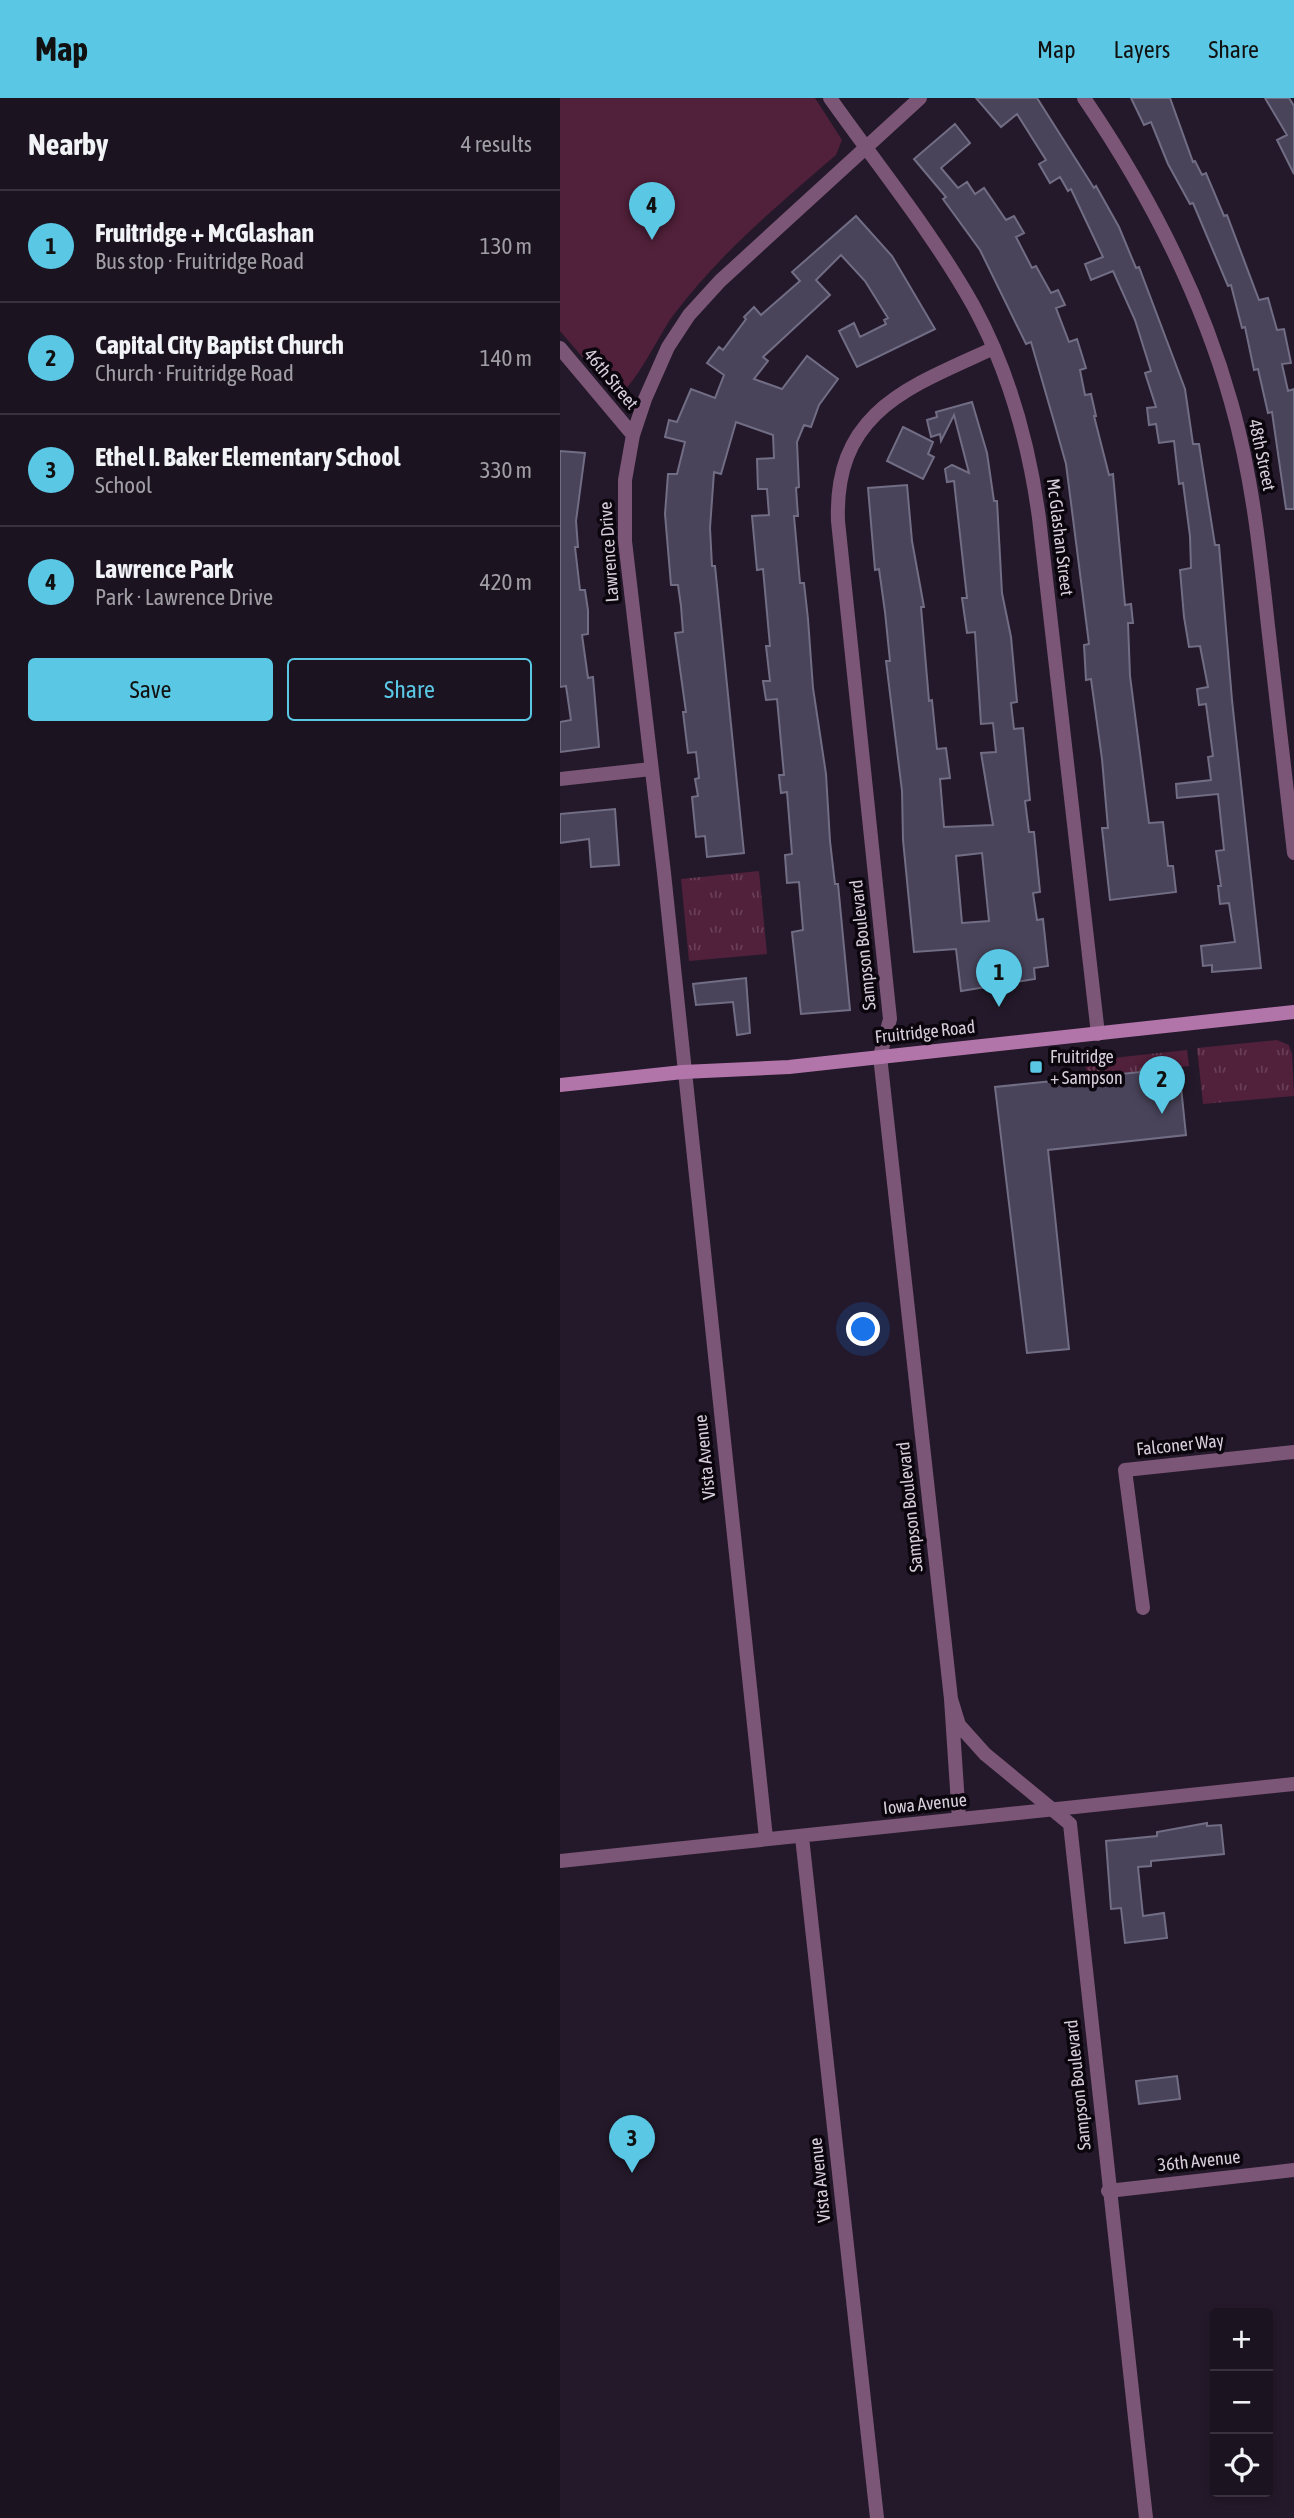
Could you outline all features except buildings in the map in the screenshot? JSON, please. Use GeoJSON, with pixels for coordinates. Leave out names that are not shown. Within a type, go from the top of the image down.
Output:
{"type":"FeatureCollection","features":[{"type":"Feature","properties":{"kind":"main road","name":"Fruitridge Road"},"geometry":{"type":"LineString","coordinates":[[560,1085],[683,1072],[789,1067],[1294,1012]]}},
{"type":"Feature","properties":{"kind":"street","name":"Mc Glashan Street"},"geometry":{"type":"LineString","coordinates":[[830,98],[947,260],[994,348],[1013,397],[1034,477],[1098,1034]]}},
{"type":"Feature","properties":{"kind":"street","name":"Lawrence Drive"},"geometry":{"type":"LineString","coordinates":[[683,1072],[623,519],[625,480],[634,435],[652,383],[690,315],[720,281],[920,98]]}},
{"type":"Feature","properties":{"kind":"street","name":"48th Street"},"geometry":{"type":"LineString","coordinates":[[1084,98],[1147,197],[1177,255],[1200,310],[1231,403],[1257,531],[1294,853]]}},
{"type":"Feature","properties":{"kind":"street","name":"46th Street"},"geometry":{"type":"LineString","coordinates":[[560,348],[634,435]]}},
{"type":"Feature","properties":{"kind":"street","name":"Sampson Boulevard"},"geometry":{"type":"LineString","coordinates":[[958,1819],[951,1699],[880,1056],[890,1019],[838,521],[840,478],[855,439],[885,403],[904,390],[994,348]]}},
{"type":"Feature","properties":{"kind":"street"},"geometry":{"type":"LineString","coordinates":[[560,779],[651,769]]}},
{"type":"Feature","properties":{"kind":"street","name":"Vista Avenue"},"geometry":{"type":"LineString","coordinates":[[683,1072],[766,1838]]}},
{"type":"Feature","properties":{"kind":"street","name":"Falconer Way"},"geometry":{"type":"LineString","coordinates":[[1143,1608],[1125,1470],[1294,1452]]}},
{"type":"Feature","properties":{"kind":"street","name":"Sampson Boulevard"},"geometry":{"type":"LineString","coordinates":[[951,1699],[959,1725],[985,1754],[1058,1810],[1070,1824],[1108,2191],[1146,2518]]}},
{"type":"Feature","properties":{"kind":"street","name":"Iowa Avenue"},"geometry":{"type":"LineString","coordinates":[[560,1861],[1294,1784]]}},
{"type":"Feature","properties":{"kind":"street","name":"Vista Avenue"},"geometry":{"type":"LineString","coordinates":[[802,1837],[877,2518]]}},
{"type":"Feature","properties":{"kind":"street","name":"36th Avenue"},"geometry":{"type":"LineString","coordinates":[[1108,2191],[1294,2170]]}},
{"type":"Feature","properties":{"kind":"green space"},"geometry":{"type":"Polygon","coordinates":[[[560,98],[815,98],[842,140],[836,155],[793,192],[709,273],[672,317],[640,370],[622,391],[609,388],[560,331],[560,98]]]}},
{"type":"Feature","properties":{"kind":"green space"},"geometry":{"type":"Polygon","coordinates":[[[759,871],[767,954],[689,961],[681,879],[759,871]]]}},
{"type":"Feature","properties":{"kind":"green space"},"geometry":{"type":"Polygon","coordinates":[[[1277,1040],[1289,1045],[1292,1054],[1294,1096],[1203,1104],[1197,1048],[1277,1040]]]}},
{"type":"Feature","properties":{"kind":"green space"},"geometry":{"type":"Polygon","coordinates":[[[1187,1050],[1189,1066],[1087,1077],[1085,1061],[1187,1050]]]}},
{"type":"Feature","properties":{"kind":"place","name":"Lawrence Park"},"geometry":{"type":"Point","coordinates":[652,240]}},
{"type":"Feature","properties":{"kind":"place","name":"Fruitridge + McGlashan"},"geometry":{"type":"Point","coordinates":[999,1007]}},
{"type":"Feature","properties":{"kind":"place","name":"Fruitridge + Sampson"},"geometry":{"type":"Point","coordinates":[1036,1067]}},
{"type":"Feature","properties":{"kind":"place","name":"Capital City Baptist Church"},"geometry":{"type":"Point","coordinates":[1162,1114]}},
{"type":"Feature","properties":{"kind":"place","name":"Ethel I. Baker Elementary School"},"geometry":{"type":"Point","coordinates":[632,2173]}}]}
